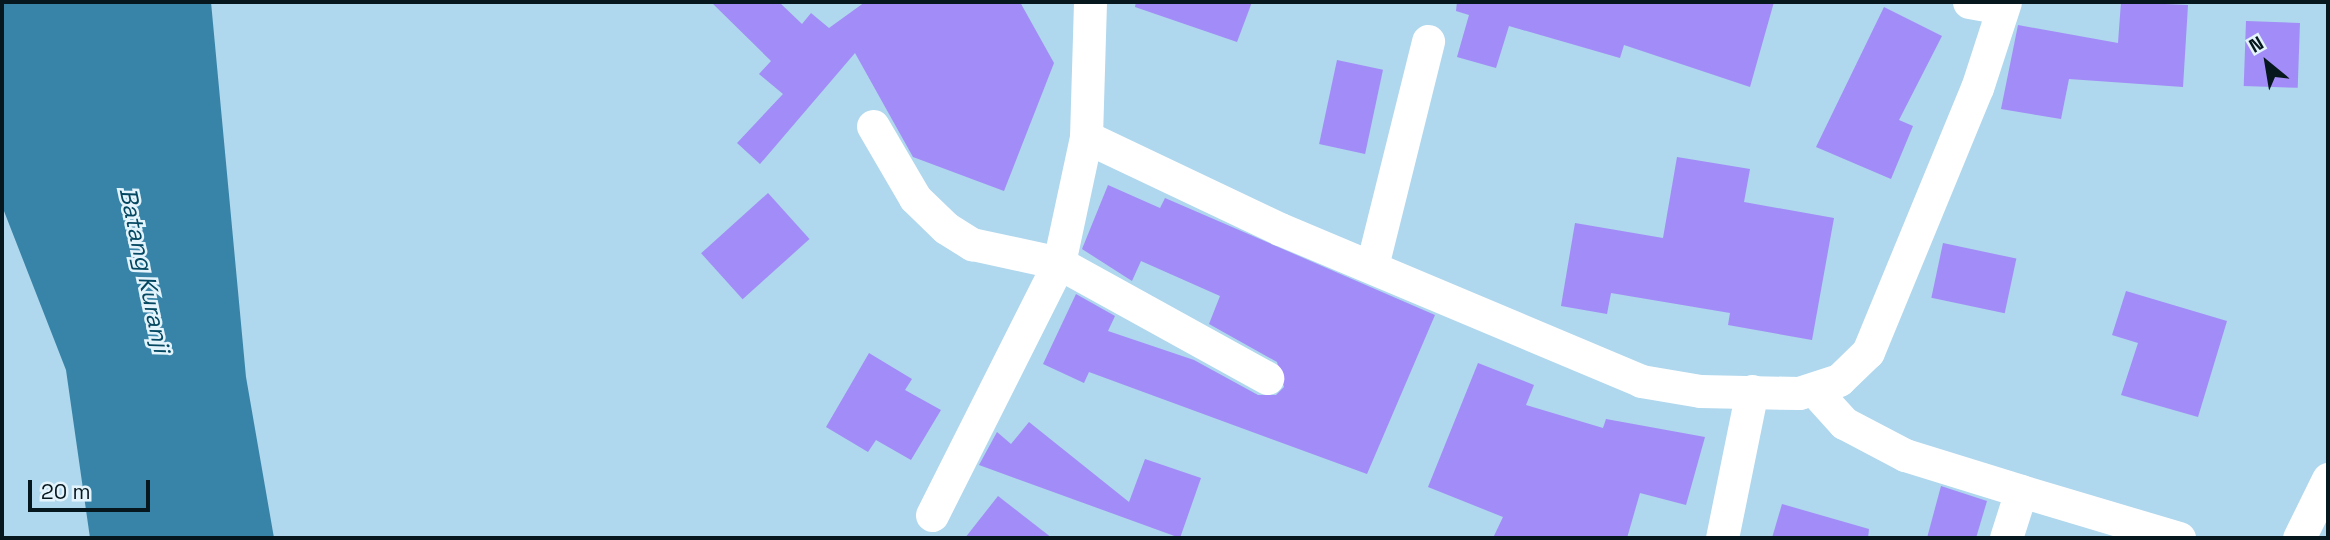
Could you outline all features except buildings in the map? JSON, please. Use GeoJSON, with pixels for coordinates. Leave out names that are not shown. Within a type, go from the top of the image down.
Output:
{"type":"FeatureCollection","features":[{"type":"Feature","properties":{"kind":"street"},"geometry":{"type":"LineString","coordinates":[[932,515],[1059,263],[1086,137],[1090,2]]}},
{"type":"Feature","properties":{"kind":"street"},"geometry":{"type":"LineString","coordinates":[[1086,137],[1372,266],[1641,381],[1700,391],[1814,390],[1839,380],[1868,352],[1977,88],[2003,5],[1969,2]]}},
{"type":"Feature","properties":{"kind":"street"},"geometry":{"type":"LineString","coordinates":[[1372,266],[1428,41]]}},
{"type":"Feature","properties":{"kind":"street"},"geometry":{"type":"LineString","coordinates":[[873,126],[915,198],[946,228],[972,244],[1059,263],[1267,378]]}},
{"type":"Feature","properties":{"kind":"street"},"geometry":{"type":"LineString","coordinates":[[1814,390],[1844,424],[1905,455],[2179,538]]}},
{"type":"Feature","properties":{"kind":"street"},"geometry":{"type":"LineString","coordinates":[[1723,538],[1752,391]]}},
{"type":"Feature","properties":{"kind":"street"},"geometry":{"type":"LineString","coordinates":[[2299,538],[2328,479]]}},
{"type":"Feature","properties":{"kind":"street"},"geometry":{"type":"LineString","coordinates":[[2006,538],[2021,491]]}},
{"type":"Feature","properties":{"kind":"water","name":"Batang Kuranji"},"geometry":{"type":"Polygon","coordinates":[[[2,2],[211,2],[246,377],[274,538],[90,538],[66,370],[2,206],[2,2]]]}}]}
